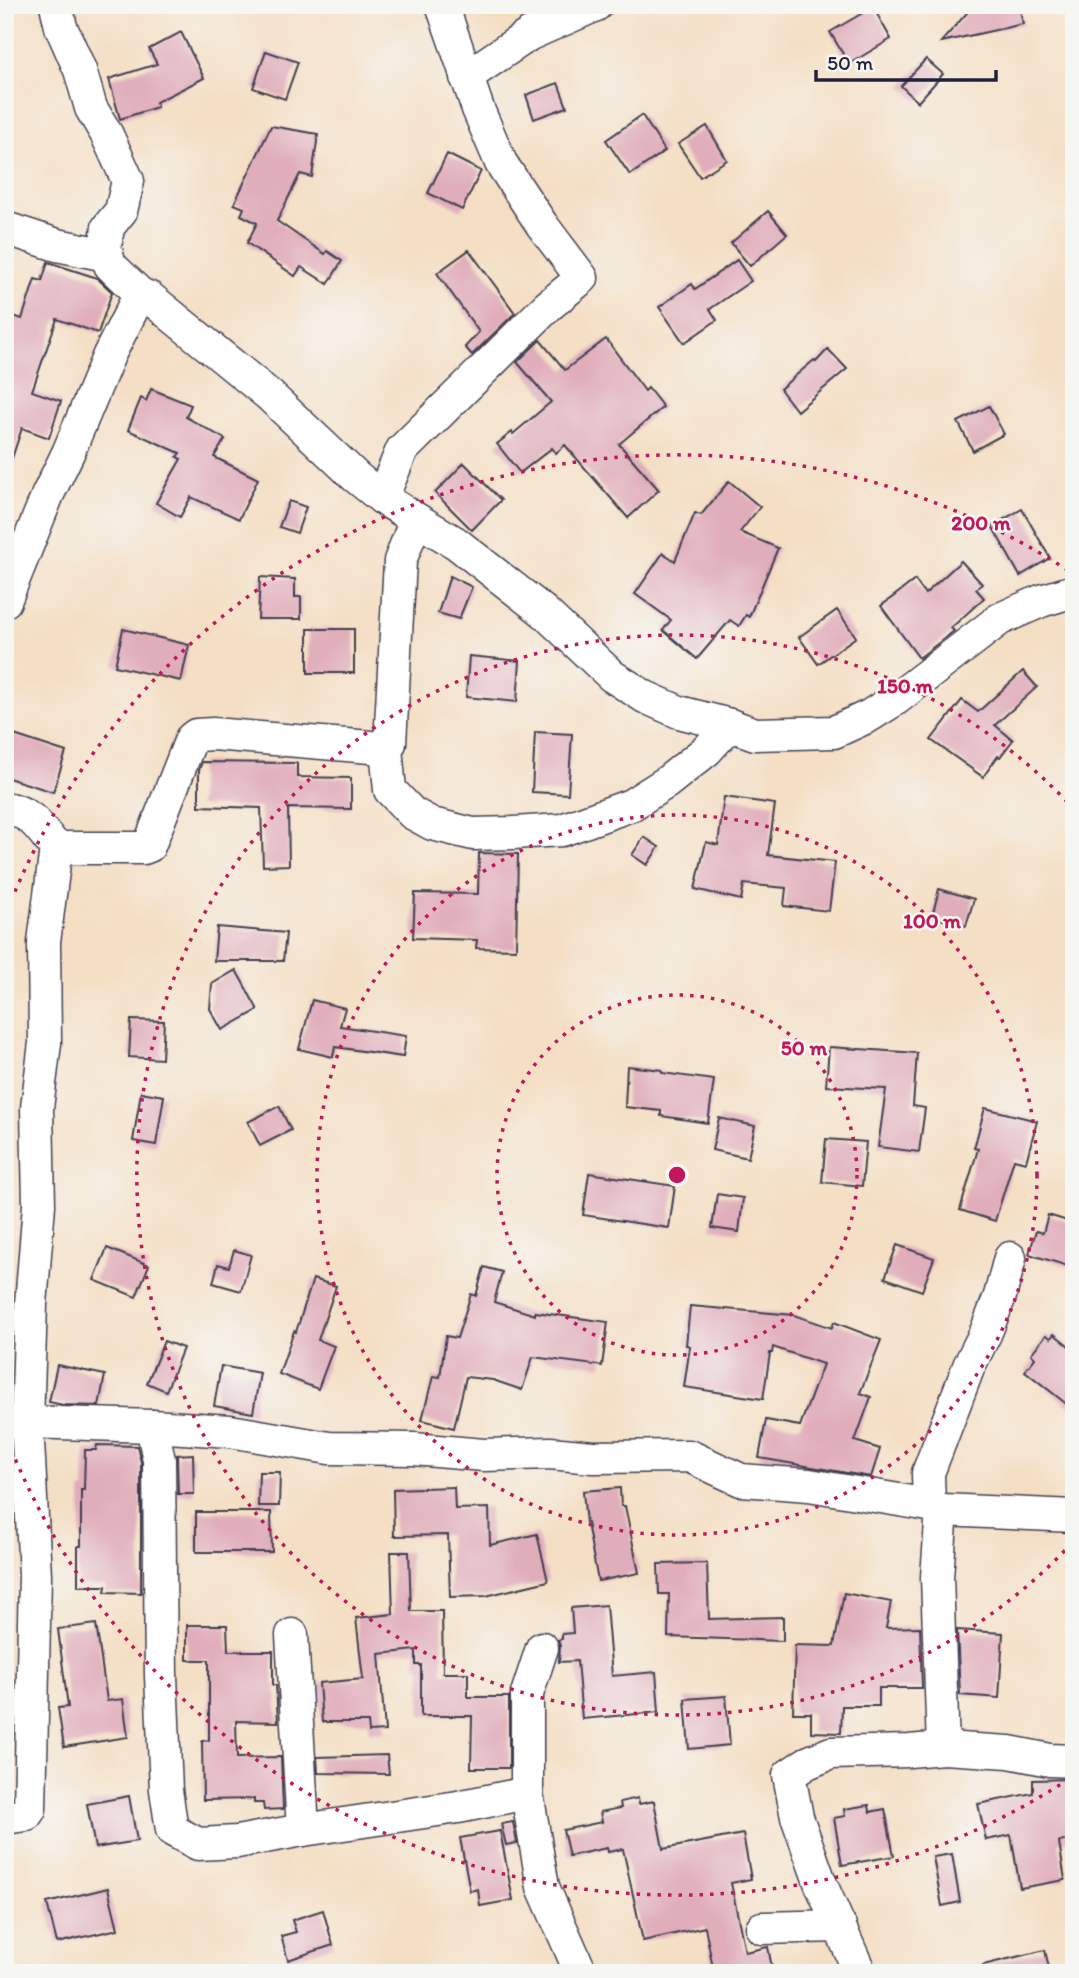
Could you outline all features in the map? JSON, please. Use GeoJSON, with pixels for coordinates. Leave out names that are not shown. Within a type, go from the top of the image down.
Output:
{"type":"FeatureCollection","features":[{"type":"Feature","properties":{"kind":"street"},"geometry":{"type":"LineString","coordinates":[[56,5],[61,27],[80,70],[91,108],[128,181],[121,211],[108,227],[105,248],[110,265],[142,296],[150,298],[269,396],[382,498],[456,543],[543,611],[612,676],[645,697],[679,712],[755,734],[834,732],[897,699],[1000,619],[1041,601],[1074,591]]}},
{"type":"Feature","properties":{"kind":"street"},"geometry":{"type":"LineString","coordinates":[[382,498],[401,450],[548,306],[582,278],[542,225],[501,163],[466,77],[442,5]]}},
{"type":"Feature","properties":{"kind":"street"},"geometry":{"type":"LineString","coordinates":[[466,77],[530,34],[596,5]]}},
{"type":"Feature","properties":{"kind":"street"},"geometry":{"type":"LineString","coordinates":[[5,228],[57,245],[107,255]]}},
{"type":"Feature","properties":{"kind":"street"},"geometry":{"type":"LineString","coordinates":[[5,601],[48,494],[110,355],[142,296]]}},
{"type":"Feature","properties":{"kind":"street"},"geometry":{"type":"LineString","coordinates":[[416,519],[400,561],[390,743],[386,748],[390,790],[412,813],[432,824],[473,834],[562,830],[631,805],[667,782],[707,750],[730,725]]}},
{"type":"Feature","properties":{"kind":"street"},"geometry":{"type":"LineString","coordinates":[[56,848],[149,846],[191,740],[196,735],[212,733],[386,748]]}},
{"type":"Feature","properties":{"kind":"street"},"geometry":{"type":"LineString","coordinates":[[5,808],[18,810],[30,817],[56,848],[44,942],[45,1043],[37,1108],[39,1205],[27,1422],[35,1574],[30,1809],[26,1815],[5,1818]]}},
{"type":"Feature","properties":{"kind":"street"},"geometry":{"type":"LineString","coordinates":[[943,1748],[936,1508],[928,1473],[969,1366],[1000,1296],[1010,1258]]}},
{"type":"Feature","properties":{"kind":"street"},"geometry":{"type":"LineString","coordinates":[[27,1422],[230,1431],[329,1448],[414,1449],[484,1455],[550,1453],[593,1457],[689,1456],[741,1480],[809,1485],[936,1508],[1074,1516]]}},
{"type":"Feature","properties":{"kind":"street"},"geometry":{"type":"LineString","coordinates":[[152,1426],[159,1460],[161,1676],[166,1790],[172,1830],[198,1843],[237,1842],[446,1809],[527,1793]]}},
{"type":"Feature","properties":{"kind":"street"},"geometry":{"type":"LineString","coordinates":[[292,1634],[303,1830]]}},
{"type":"Feature","properties":{"kind":"street"},"geometry":{"type":"LineString","coordinates":[[542,1648],[527,1694],[527,1793],[543,1887],[581,1973]]}},
{"type":"Feature","properties":{"kind":"street"},"geometry":{"type":"LineString","coordinates":[[860,1973],[797,1817],[789,1775],[807,1763],[831,1753],[943,1748],[1009,1752],[1074,1762]]}},
{"type":"Feature","properties":{"kind":"street"},"geometry":{"type":"LineString","coordinates":[[762,1928],[840,1926]]}},
{"type":"Feature","properties":{"kind":"building"},"geometry":{"type":"Polygon","coordinates":[[[974,5],[1019,5],[1023,24],[941,42],[974,5]]]}},
{"type":"Feature","properties":{"kind":"building"},"geometry":{"type":"Polygon","coordinates":[[[873,7],[891,39],[849,64],[830,32],[873,7]]]}},
{"type":"Feature","properties":{"kind":"building"},"geometry":{"type":"Polygon","coordinates":[[[181,32],[204,78],[156,102],[157,107],[120,119],[109,79],[157,64],[149,49],[181,32]]]}},
{"type":"Feature","properties":{"kind":"building"},"geometry":{"type":"Polygon","coordinates":[[[266,51],[298,62],[285,99],[253,88],[266,51]]]}},
{"type":"Feature","properties":{"kind":"building"},"geometry":{"type":"Polygon","coordinates":[[[926,59],[943,74],[918,102],[901,86],[926,59]]]}},
{"type":"Feature","properties":{"kind":"building"},"geometry":{"type":"Polygon","coordinates":[[[558,83],[567,107],[534,119],[526,95],[558,83]]]}},
{"type":"Feature","properties":{"kind":"building"},"geometry":{"type":"Polygon","coordinates":[[[642,115],[665,151],[630,175],[606,140],[642,115]]]}},
{"type":"Feature","properties":{"kind":"building"},"geometry":{"type":"Polygon","coordinates":[[[271,126],[318,134],[312,177],[300,174],[277,221],[325,254],[327,251],[342,261],[328,284],[301,267],[295,276],[247,243],[257,223],[241,215],[244,208],[234,204],[271,126]]]}},
{"type":"Feature","properties":{"kind":"building"},"geometry":{"type":"Polygon","coordinates":[[[707,126],[727,160],[700,177],[678,144],[707,126]]]}},
{"type":"Feature","properties":{"kind":"building"},"geometry":{"type":"Polygon","coordinates":[[[447,154],[481,171],[462,210],[428,193],[447,154]]]}},
{"type":"Feature","properties":{"kind":"building"},"geometry":{"type":"Polygon","coordinates":[[[768,211],[787,234],[750,266],[731,243],[768,211]]]}},
{"type":"Feature","properties":{"kind":"building"},"geometry":{"type":"Polygon","coordinates":[[[469,250],[515,313],[472,355],[465,347],[479,332],[437,273],[469,250]]]}},
{"type":"Feature","properties":{"kind":"building"},"geometry":{"type":"Polygon","coordinates":[[[737,260],[751,281],[710,309],[717,320],[684,343],[659,307],[692,284],[695,289],[737,260]]]}},
{"type":"Feature","properties":{"kind":"building"},"geometry":{"type":"Polygon","coordinates":[[[48,262],[97,278],[112,292],[98,333],[57,319],[32,391],[61,401],[49,438],[22,428],[9,467],[5,466],[5,313],[22,319],[35,279],[42,281],[48,262]]]}},
{"type":"Feature","properties":{"kind":"building"},"geometry":{"type":"Polygon","coordinates":[[[606,339],[645,391],[648,388],[663,407],[619,444],[659,490],[628,518],[565,445],[556,453],[552,448],[520,473],[497,444],[551,402],[517,362],[540,340],[565,370],[606,339]]]}},
{"type":"Feature","properties":{"kind":"building"},"geometry":{"type":"Polygon","coordinates":[[[828,349],[847,369],[797,411],[780,389],[814,360],[816,362],[828,349]]]}},
{"type":"Feature","properties":{"kind":"building"},"geometry":{"type":"Polygon","coordinates":[[[151,389],[191,405],[186,417],[225,439],[214,457],[258,479],[239,519],[191,497],[180,517],[156,503],[181,459],[177,457],[180,453],[128,430],[141,398],[146,401],[151,389]]]}},
{"type":"Feature","properties":{"kind":"building"},"geometry":{"type":"Polygon","coordinates":[[[989,406],[1004,434],[973,451],[958,422],[989,406]]]}},
{"type":"Feature","properties":{"kind":"building"},"geometry":{"type":"Polygon","coordinates":[[[464,463],[501,500],[472,530],[435,493],[464,463]]]}},
{"type":"Feature","properties":{"kind":"building"},"geometry":{"type":"Polygon","coordinates":[[[729,481],[760,507],[740,532],[778,548],[749,617],[746,615],[739,626],[730,620],[697,659],[663,630],[671,620],[635,594],[663,553],[675,561],[695,513],[701,515],[729,481]]]}},
{"type":"Feature","properties":{"kind":"building"},"geometry":{"type":"Polygon","coordinates":[[[289,501],[306,507],[297,533],[279,527],[289,501]]]}},
{"type":"Feature","properties":{"kind":"building"},"geometry":{"type":"Polygon","coordinates":[[[1022,509],[1050,558],[1020,576],[992,526],[1022,509]]]}},
{"type":"Feature","properties":{"kind":"building"},"geometry":{"type":"Polygon","coordinates":[[[961,561],[982,584],[976,589],[984,598],[951,628],[954,631],[919,658],[881,606],[915,580],[925,594],[961,561]]]}},
{"type":"Feature","properties":{"kind":"building"},"geometry":{"type":"Polygon","coordinates":[[[450,576],[472,587],[459,619],[438,613],[450,576]]]}},
{"type":"Feature","properties":{"kind":"building"},"geometry":{"type":"Polygon","coordinates":[[[260,577],[295,579],[295,597],[301,597],[301,619],[258,619],[260,577]]]}},
{"type":"Feature","properties":{"kind":"building"},"geometry":{"type":"Polygon","coordinates":[[[837,610],[856,637],[818,664],[799,637],[837,610]]]}},
{"type":"Feature","properties":{"kind":"building"},"geometry":{"type":"Polygon","coordinates":[[[123,629],[189,645],[181,681],[115,666],[123,629]]]}},
{"type":"Feature","properties":{"kind":"building"},"geometry":{"type":"Polygon","coordinates":[[[308,629],[354,629],[354,673],[308,673],[308,629]]]}},
{"type":"Feature","properties":{"kind":"building"},"geometry":{"type":"Polygon","coordinates":[[[469,656],[520,661],[517,702],[466,697],[469,656]]]}},
{"type":"Feature","properties":{"kind":"building"},"geometry":{"type":"Polygon","coordinates":[[[1023,671],[1037,687],[995,725],[1013,740],[983,777],[931,740],[962,700],[978,712],[1023,671]]]}},
{"type":"Feature","properties":{"kind":"building"},"geometry":{"type":"Polygon","coordinates":[[[5,732],[66,752],[53,792],[5,777],[5,732]]]}},
{"type":"Feature","properties":{"kind":"building"},"geometry":{"type":"Polygon","coordinates":[[[535,732],[572,734],[568,794],[532,792],[535,732]]]}},
{"type":"Feature","properties":{"kind":"building"},"geometry":{"type":"Polygon","coordinates":[[[202,762],[297,763],[297,777],[351,778],[351,809],[288,808],[289,865],[263,866],[261,808],[199,806],[199,770],[202,762]]]}},
{"type":"Feature","properties":{"kind":"building"},"geometry":{"type":"Polygon","coordinates":[[[724,797],[775,804],[768,855],[835,862],[829,911],[784,906],[786,888],[744,884],[741,900],[695,889],[706,842],[718,845],[724,797]]]}},
{"type":"Feature","properties":{"kind":"building"},"geometry":{"type":"Polygon","coordinates":[[[644,837],[659,847],[647,865],[632,855],[644,837]]]}},
{"type":"Feature","properties":{"kind":"building"},"geometry":{"type":"Polygon","coordinates":[[[479,853],[518,854],[516,949],[476,948],[477,940],[413,938],[415,893],[478,894],[479,853]]]}},
{"type":"Feature","properties":{"kind":"building"},"geometry":{"type":"Polygon","coordinates":[[[939,889],[974,899],[966,926],[932,917],[939,889]]]}},
{"type":"Feature","properties":{"kind":"building"},"geometry":{"type":"Polygon","coordinates":[[[217,927],[286,933],[283,961],[214,961],[217,927]]]}},
{"type":"Feature","properties":{"kind":"building"},"geometry":{"type":"Polygon","coordinates":[[[236,970],[258,1010],[222,1030],[210,1009],[212,984],[236,970]]]}},
{"type":"Feature","properties":{"kind":"building"},"geometry":{"type":"Polygon","coordinates":[[[312,1000],[345,1008],[340,1026],[406,1036],[403,1057],[335,1047],[333,1057],[299,1049],[312,1000]]]}},
{"type":"Feature","properties":{"kind":"building"},"geometry":{"type":"Polygon","coordinates":[[[131,1020],[164,1021],[162,1059],[129,1057],[131,1020]]]}},
{"type":"Feature","properties":{"kind":"building"},"geometry":{"type":"Polygon","coordinates":[[[829,1047],[917,1053],[913,1106],[925,1108],[919,1152],[878,1147],[886,1089],[826,1086],[829,1047]]]}},
{"type":"Feature","properties":{"kind":"building"},"geometry":{"type":"Polygon","coordinates":[[[627,1066],[714,1080],[708,1123],[661,1116],[661,1111],[625,1107],[627,1066]]]}},
{"type":"Feature","properties":{"kind":"building"},"geometry":{"type":"Polygon","coordinates":[[[141,1092],[164,1096],[156,1145],[133,1141],[141,1092]]]}},
{"type":"Feature","properties":{"kind":"building"},"geometry":{"type":"Polygon","coordinates":[[[279,1106],[291,1130],[260,1146],[248,1122],[279,1106]]]}},
{"type":"Feature","properties":{"kind":"building"},"geometry":{"type":"Polygon","coordinates":[[[985,1108],[1037,1121],[1026,1162],[1014,1159],[995,1221],[960,1210],[978,1149],[974,1148],[985,1108]]]}},
{"type":"Feature","properties":{"kind":"building"},"geometry":{"type":"Polygon","coordinates":[[[719,1118],[755,1126],[748,1158],[712,1150],[719,1118]]]}},
{"type":"Feature","properties":{"kind":"building"},"geometry":{"type":"Polygon","coordinates":[[[826,1139],[866,1142],[862,1186],[822,1182],[826,1139]]]}},
{"type":"Feature","properties":{"kind":"building"},"geometry":{"type":"Polygon","coordinates":[[[589,1173],[675,1186],[669,1228],[583,1215],[589,1173]]]}},
{"type":"Feature","properties":{"kind":"building"},"geometry":{"type":"Polygon","coordinates":[[[717,1194],[743,1198],[739,1232],[712,1228],[717,1194]]]}},
{"type":"Feature","properties":{"kind":"building"},"geometry":{"type":"Polygon","coordinates":[[[1048,1215],[1074,1223],[1074,1268],[1029,1254],[1036,1231],[1043,1233],[1048,1215]]]}},
{"type":"Feature","properties":{"kind":"building"},"geometry":{"type":"Polygon","coordinates":[[[897,1245],[934,1258],[922,1291],[885,1278],[897,1245]]]}},
{"type":"Feature","properties":{"kind":"building"},"geometry":{"type":"Polygon","coordinates":[[[107,1248],[149,1265],[136,1297],[94,1280],[107,1248]]]}},
{"type":"Feature","properties":{"kind":"building"},"geometry":{"type":"Polygon","coordinates":[[[234,1250],[251,1255],[241,1291],[213,1283],[218,1264],[229,1267],[234,1250]]]}},
{"type":"Feature","properties":{"kind":"building"},"geometry":{"type":"Polygon","coordinates":[[[484,1267],[502,1272],[494,1302],[535,1315],[535,1312],[608,1322],[602,1366],[533,1357],[522,1390],[493,1380],[466,1377],[454,1428],[422,1420],[433,1376],[440,1377],[446,1336],[457,1338],[471,1294],[476,1296],[484,1267]]]}},
{"type":"Feature","properties":{"kind":"building"},"geometry":{"type":"Polygon","coordinates":[[[313,1279],[336,1286],[318,1340],[334,1346],[318,1389],[279,1374],[313,1279]]]}},
{"type":"Feature","properties":{"kind":"building"},"geometry":{"type":"Polygon","coordinates":[[[690,1306],[794,1315],[832,1328],[834,1322],[881,1340],[860,1393],[871,1397],[855,1441],[880,1449],[871,1477],[759,1458],[766,1420],[800,1426],[823,1364],[773,1347],[763,1399],[684,1387],[690,1346],[686,1345],[690,1306]]]}},
{"type":"Feature","properties":{"kind":"building"},"geometry":{"type":"Polygon","coordinates":[[[1054,1334],[1074,1350],[1074,1410],[1025,1371],[1035,1358],[1031,1354],[1046,1335],[1051,1338],[1054,1334]]]}},
{"type":"Feature","properties":{"kind":"building"},"geometry":{"type":"Polygon","coordinates":[[[164,1341],[183,1348],[166,1391],[147,1383],[164,1341]]]}},
{"type":"Feature","properties":{"kind":"building"},"geometry":{"type":"Polygon","coordinates":[[[57,1365],[105,1375],[99,1406],[49,1402],[57,1365]]]}},
{"type":"Feature","properties":{"kind":"building"},"geometry":{"type":"Polygon","coordinates":[[[221,1366],[260,1373],[253,1413],[214,1406],[221,1366]]]}},
{"type":"Feature","properties":{"kind":"building"},"geometry":{"type":"Polygon","coordinates":[[[97,1445],[137,1446],[141,1462],[141,1593],[105,1592],[106,1586],[78,1586],[85,1450],[96,1450],[97,1445]]]}},
{"type":"Feature","properties":{"kind":"building"},"geometry":{"type":"Polygon","coordinates":[[[193,1454],[194,1494],[178,1494],[177,1455],[193,1454]]]}},
{"type":"Feature","properties":{"kind":"building"},"geometry":{"type":"Polygon","coordinates":[[[259,1472],[280,1472],[279,1506],[258,1506],[259,1472]]]}},
{"type":"Feature","properties":{"kind":"building"},"geometry":{"type":"Polygon","coordinates":[[[454,1487],[455,1509],[489,1508],[490,1545],[537,1534],[548,1581],[486,1596],[450,1597],[448,1535],[394,1536],[393,1489],[454,1487]]]}},
{"type":"Feature","properties":{"kind":"building"},"geometry":{"type":"Polygon","coordinates":[[[620,1488],[621,1506],[625,1506],[639,1573],[598,1581],[586,1523],[583,1491],[620,1488]]]}},
{"type":"Feature","properties":{"kind":"building"},"geometry":{"type":"Polygon","coordinates":[[[196,1512],[271,1512],[272,1552],[196,1552],[196,1512]]]}},
{"type":"Feature","properties":{"kind":"building"},"geometry":{"type":"Polygon","coordinates":[[[391,1552],[409,1552],[411,1611],[442,1611],[443,1673],[468,1673],[468,1697],[509,1697],[509,1768],[471,1768],[472,1716],[421,1716],[421,1665],[416,1665],[416,1650],[379,1654],[385,1731],[369,1732],[368,1722],[322,1722],[319,1683],[363,1679],[356,1618],[393,1614],[391,1552]]]}},
{"type":"Feature","properties":{"kind":"building"},"geometry":{"type":"Polygon","coordinates":[[[707,1563],[709,1619],[783,1617],[783,1641],[668,1637],[669,1594],[659,1594],[658,1564],[707,1563]]]}},
{"type":"Feature","properties":{"kind":"building"},"geometry":{"type":"Polygon","coordinates":[[[844,1593],[891,1602],[886,1628],[920,1627],[922,1688],[879,1688],[879,1706],[842,1706],[841,1733],[811,1732],[811,1713],[793,1713],[795,1645],[834,1646],[844,1593]]]}},
{"type":"Feature","properties":{"kind":"building"},"geometry":{"type":"Polygon","coordinates":[[[606,1605],[612,1676],[656,1672],[659,1712],[582,1719],[577,1661],[559,1662],[558,1640],[562,1639],[562,1634],[573,1633],[571,1608],[606,1605]]]}},
{"type":"Feature","properties":{"kind":"building"},"geometry":{"type":"Polygon","coordinates":[[[96,1624],[107,1701],[123,1699],[128,1737],[64,1747],[58,1708],[68,1707],[58,1629],[96,1624]]]}},
{"type":"Feature","properties":{"kind":"building"},"geometry":{"type":"Polygon","coordinates":[[[187,1625],[227,1625],[228,1651],[273,1651],[273,1685],[276,1685],[278,1722],[236,1721],[237,1758],[281,1757],[283,1809],[264,1810],[263,1803],[254,1803],[254,1799],[203,1800],[202,1741],[209,1740],[209,1660],[187,1660],[187,1625]]]}},
{"type":"Feature","properties":{"kind":"building"},"geometry":{"type":"Polygon","coordinates":[[[957,1630],[1003,1633],[999,1698],[960,1695],[957,1630]]]}},
{"type":"Feature","properties":{"kind":"building"},"geometry":{"type":"Polygon","coordinates":[[[726,1696],[730,1745],[689,1749],[685,1699],[726,1696]]]}},
{"type":"Feature","properties":{"kind":"building"},"geometry":{"type":"Polygon","coordinates":[[[387,1755],[389,1774],[318,1773],[317,1757],[387,1755]]]}},
{"type":"Feature","properties":{"kind":"building"},"geometry":{"type":"Polygon","coordinates":[[[1074,1779],[1074,1839],[1059,1842],[1065,1880],[1020,1888],[1011,1835],[986,1840],[978,1804],[1033,1793],[1033,1780],[1074,1779]]]}},
{"type":"Feature","properties":{"kind":"building"},"geometry":{"type":"Polygon","coordinates":[[[129,1796],[137,1841],[95,1848],[87,1804],[129,1796]]]}},
{"type":"Feature","properties":{"kind":"building"},"geometry":{"type":"Polygon","coordinates":[[[638,1798],[639,1804],[654,1801],[663,1849],[743,1834],[751,1879],[731,1883],[745,1952],[768,1947],[773,1973],[714,1973],[705,1927],[643,1941],[623,1849],[608,1852],[607,1848],[569,1856],[563,1830],[602,1822],[600,1812],[621,1808],[620,1802],[638,1798]]]}},
{"type":"Feature","properties":{"kind":"building"},"geometry":{"type":"Polygon","coordinates":[[[869,1805],[870,1812],[885,1809],[894,1856],[842,1865],[834,1818],[845,1816],[844,1809],[869,1805]]]}},
{"type":"Feature","properties":{"kind":"building"},"geometry":{"type":"Polygon","coordinates":[[[513,1822],[517,1843],[506,1845],[501,1824],[513,1822]]]}},
{"type":"Feature","properties":{"kind":"building"},"geometry":{"type":"Polygon","coordinates":[[[500,1831],[513,1900],[480,1906],[478,1889],[470,1891],[460,1838],[500,1831]]]}},
{"type":"Feature","properties":{"kind":"building"},"geometry":{"type":"Polygon","coordinates":[[[952,1854],[960,1902],[942,1906],[933,1857],[952,1854]]]}},
{"type":"Feature","properties":{"kind":"building"},"geometry":{"type":"Polygon","coordinates":[[[108,1888],[118,1929],[57,1943],[47,1903],[108,1888]]]}},
{"type":"Feature","properties":{"kind":"building"},"geometry":{"type":"Polygon","coordinates":[[[323,1910],[333,1945],[288,1960],[281,1936],[296,1932],[292,1920],[323,1910]]]}},
{"type":"Feature","properties":{"kind":"building"},"geometry":{"type":"Polygon","coordinates":[[[1045,1950],[1050,1973],[984,1973],[983,1965],[1045,1950]]]}}]}
